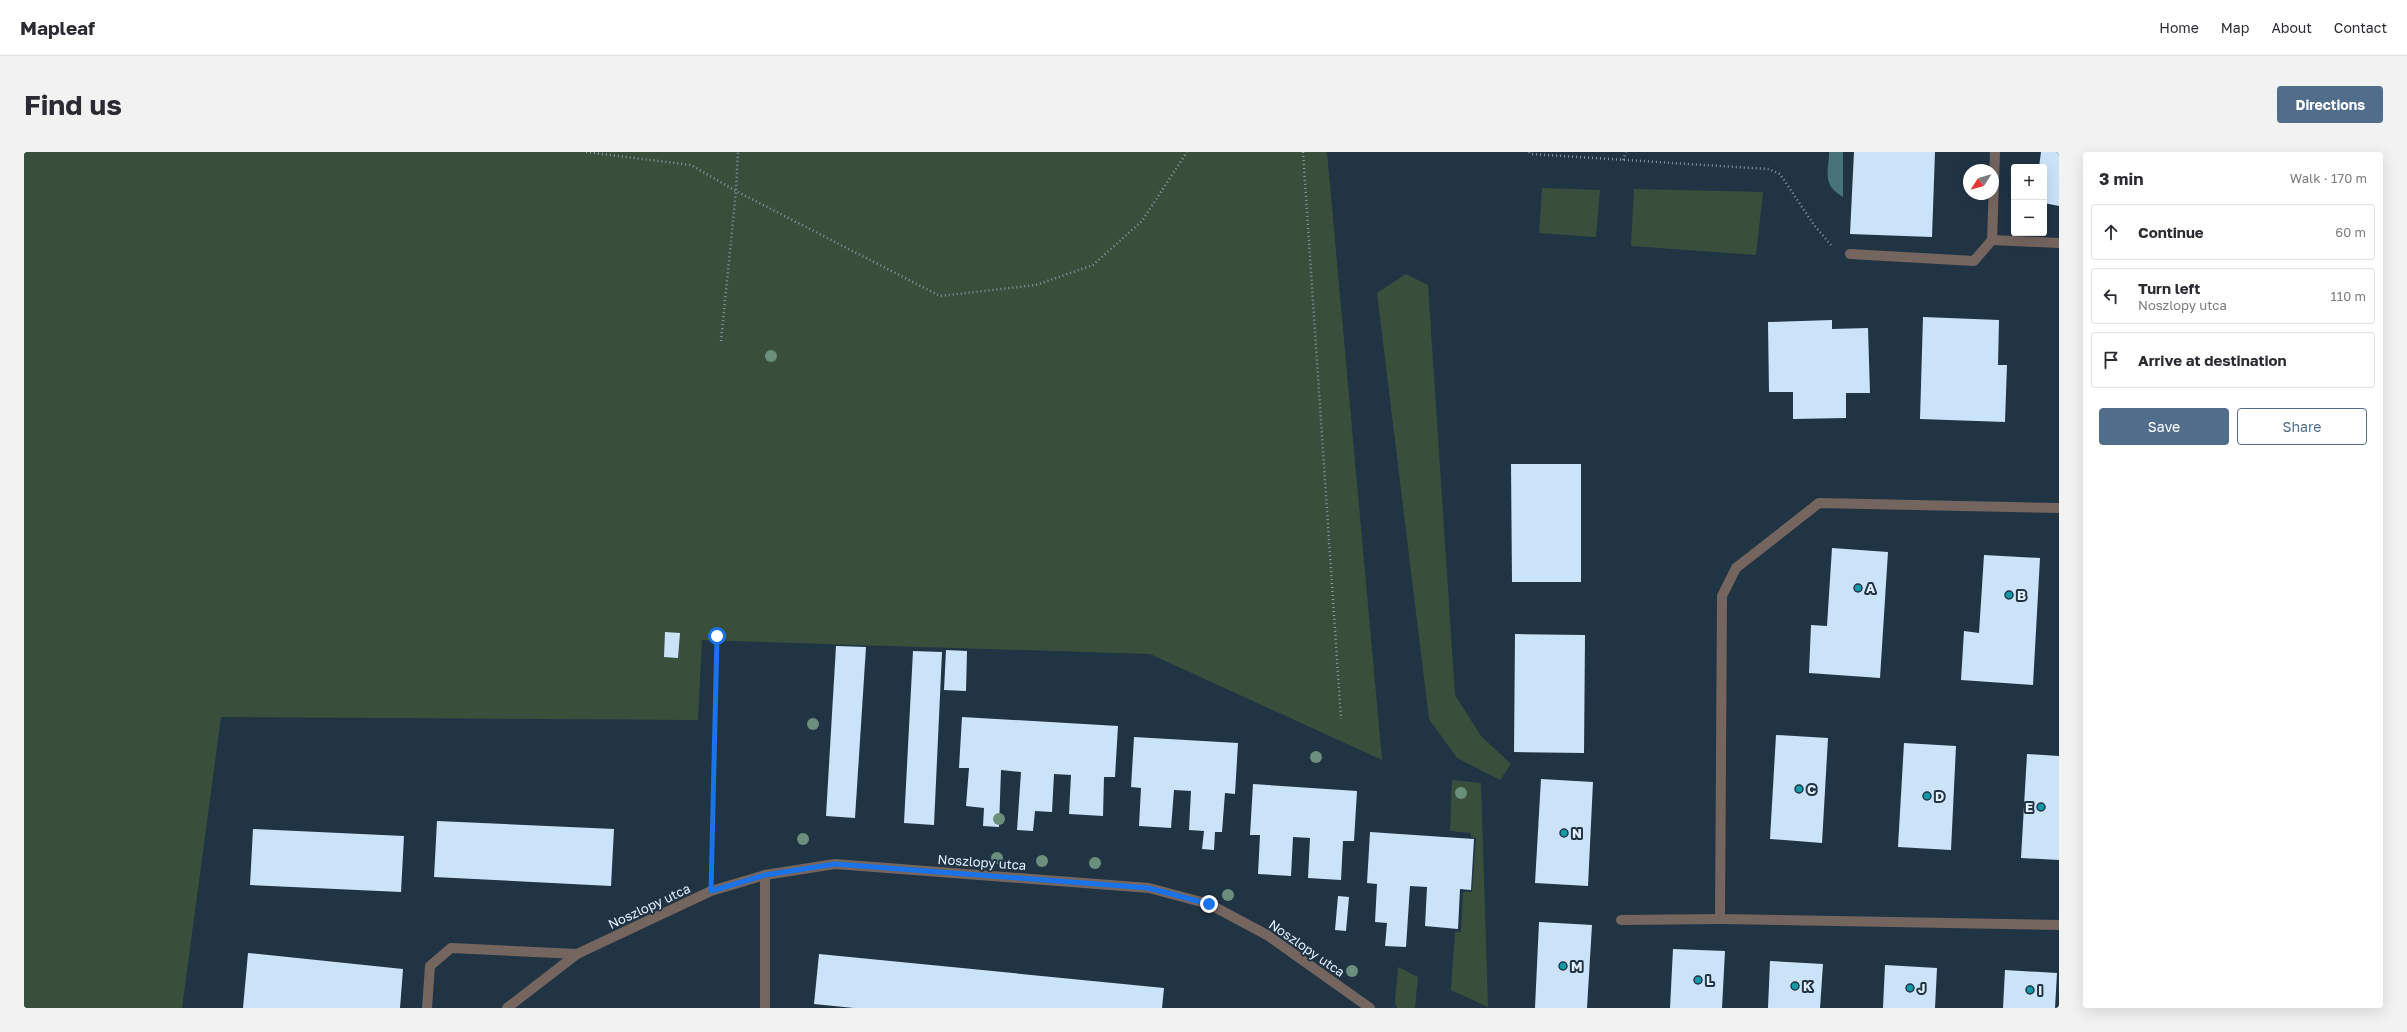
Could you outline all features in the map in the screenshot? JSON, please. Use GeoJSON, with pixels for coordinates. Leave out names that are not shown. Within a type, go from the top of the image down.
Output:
{"type":"FeatureCollection","features":[{"type":"Feature","properties":{"kind":"street"},"geometry":{"type":"LineString","coordinates":[[1850,254],[1974,261],[1992,240],[1995,152]]}},
{"type":"Feature","properties":{"kind":"street"},"geometry":{"type":"LineString","coordinates":[[1992,240],[2059,243]]}},
{"type":"Feature","properties":{"kind":"street"},"geometry":{"type":"LineString","coordinates":[[1720,919],[1722,596],[1736,568],[1819,503],[2059,508]]}},
{"type":"Feature","properties":{"kind":"street","name":"Noszlopy utca"},"geometry":{"type":"LineString","coordinates":[[507,1008],[577,954],[711,891],[765,875],[835,864],[1149,888],[1209,904],[1267,934],[1370,1008]]}},
{"type":"Feature","properties":{"kind":"street"},"geometry":{"type":"LineString","coordinates":[[765,875],[765,1008]]}},
{"type":"Feature","properties":{"kind":"street"},"geometry":{"type":"LineString","coordinates":[[1621,920],[1720,919],[2059,925]]}},
{"type":"Feature","properties":{"kind":"street","name":"Noszlopy utca"},"geometry":{"type":"LineString","coordinates":[[427,1008],[430,966],[451,948],[577,954]]}},
{"type":"Feature","properties":{"kind":"path"},"geometry":{"type":"LineString","coordinates":[[586,152],[691,165],[736,191],[940,296],[1036,285],[1093,265],[1142,221],[1187,152]]}},
{"type":"Feature","properties":{"kind":"path"},"geometry":{"type":"LineString","coordinates":[[721,341],[736,191],[738,152]]}},
{"type":"Feature","properties":{"kind":"path"},"geometry":{"type":"LineString","coordinates":[[1303,152],[1341,719]]}},
{"type":"Feature","properties":{"kind":"path"},"geometry":{"type":"LineString","coordinates":[[1529,152],[1531,154],[1769,169],[1780,174],[1810,219],[1831,244],[1850,254]]}},
{"type":"Feature","properties":{"kind":"path"},"geometry":{"type":"LineString","coordinates":[[1623,160],[1626,152]]}},
{"type":"Feature","properties":{"kind":"path"},"geometry":{"type":"LineString","coordinates":[[711,891],[717,636]]}},
{"type":"Feature","properties":{"kind":"shaded area"},"geometry":{"type":"Polygon","coordinates":[[[24,152],[1327,152],[1382,760],[1150,654],[702,640],[698,720],[221,717],[182,1008],[24,1008],[24,152]]]}},
{"type":"Feature","properties":{"kind":"shaded area"},"geometry":{"type":"Polygon","coordinates":[[[1829,152],[1843,152],[1843,197],[1836,192],[1829,182],[1829,152]]]}},
{"type":"Feature","properties":{"kind":"shaded area"},"geometry":{"type":"Polygon","coordinates":[[[1542,188],[1600,190],[1596,237],[1539,233],[1542,188]]]}},
{"type":"Feature","properties":{"kind":"shaded area"},"geometry":{"type":"Polygon","coordinates":[[[1634,189],[1763,192],[1756,255],[1631,246],[1634,189]]]}},
{"type":"Feature","properties":{"kind":"shaded area"},"geometry":{"type":"Polygon","coordinates":[[[1406,274],[1428,285],[1455,695],[1481,736],[1511,764],[1500,780],[1457,758],[1429,719],[1377,293],[1406,274]]]}},
{"type":"Feature","properties":{"kind":"shaded area"},"geometry":{"type":"Polygon","coordinates":[[[1452,780],[1481,783],[1488,1007],[1451,990],[1455,932],[1461,932],[1463,892],[1472,892],[1476,838],[1471,837],[1471,833],[1450,831],[1452,780]]]}},
{"type":"Feature","properties":{"kind":"shaded area"},"geometry":{"type":"Polygon","coordinates":[[[1398,967],[1418,977],[1415,1008],[1397,1008],[1395,1003],[1398,967]]]}},
{"type":"Feature","properties":{"kind":"building"},"geometry":{"type":"Polygon","coordinates":[[[1854,152],[1935,152],[1932,237],[1850,234],[1854,152]]]}},
{"type":"Feature","properties":{"kind":"building"},"geometry":{"type":"Polygon","coordinates":[[[2041,152],[2059,152],[2059,206],[2047,204],[2047,164],[2039,164],[2041,152]]]}},
{"type":"Feature","properties":{"kind":"building"},"geometry":{"type":"Polygon","coordinates":[[[1923,317],[1999,320],[1998,365],[2007,365],[2005,422],[1920,419],[1923,317]]]}},
{"type":"Feature","properties":{"kind":"building"},"geometry":{"type":"Polygon","coordinates":[[[1832,320],[1832,329],[1868,328],[1870,393],[1846,393],[1846,418],[1793,419],[1793,392],[1769,392],[1768,322],[1832,320]]]}},
{"type":"Feature","properties":{"kind":"building"},"geometry":{"type":"Polygon","coordinates":[[[1511,464],[1581,464],[1581,582],[1512,582],[1511,464]]]}},
{"type":"Feature","properties":{"kind":"building","name":"A"},"geometry":{"type":"Polygon","coordinates":[[[1832,548],[1888,552],[1880,678],[1809,673],[1811,625],[1827,626],[1832,548]]]}},
{"type":"Feature","properties":{"kind":"building","name":"B"},"geometry":{"type":"Polygon","coordinates":[[[1984,555],[2040,558],[2033,685],[1961,680],[1964,631],[1979,633],[1984,555]]]}},
{"type":"Feature","properties":{"kind":"building"},"geometry":{"type":"Polygon","coordinates":[[[665,632],[680,633],[678,658],[664,657],[665,632]]]}},
{"type":"Feature","properties":{"kind":"building"},"geometry":{"type":"Polygon","coordinates":[[[1515,634],[1585,635],[1584,753],[1514,752],[1515,634]]]}},
{"type":"Feature","properties":{"kind":"building"},"geometry":{"type":"Polygon","coordinates":[[[836,646],[866,647],[855,818],[826,816],[836,646]]]}},
{"type":"Feature","properties":{"kind":"building"},"geometry":{"type":"Polygon","coordinates":[[[946,650],[967,651],[966,691],[944,690],[946,650]]]}},
{"type":"Feature","properties":{"kind":"building"},"geometry":{"type":"Polygon","coordinates":[[[913,651],[942,652],[934,825],[904,823],[913,651]]]}},
{"type":"Feature","properties":{"kind":"building"},"geometry":{"type":"Polygon","coordinates":[[[962,717],[1118,726],[1115,777],[1104,777],[1103,816],[1069,814],[1071,775],[1054,774],[1052,812],[1035,811],[1033,831],[1017,830],[1021,772],[1001,770],[999,827],[983,826],[984,808],[966,806],[969,768],[959,768],[962,717]]]}},
{"type":"Feature","properties":{"kind":"building","name":"C"},"geometry":{"type":"Polygon","coordinates":[[[1776,735],[1828,738],[1822,843],[1770,839],[1776,735]]]}},
{"type":"Feature","properties":{"kind":"building"},"geometry":{"type":"Polygon","coordinates":[[[1134,737],[1238,743],[1235,794],[1225,793],[1222,832],[1215,832],[1214,850],[1202,849],[1204,831],[1189,830],[1191,791],[1174,790],[1171,828],[1139,826],[1141,788],[1131,787],[1134,737]]]}},
{"type":"Feature","properties":{"kind":"building","name":"D"},"geometry":{"type":"Polygon","coordinates":[[[1904,743],[1956,746],[1951,850],[1898,847],[1904,743]]]}},
{"type":"Feature","properties":{"kind":"building","name":"E"},"geometry":{"type":"Polygon","coordinates":[[[2027,754],[2059,756],[2059,860],[2021,858],[2027,754]]]}},
{"type":"Feature","properties":{"kind":"building","name":"N"},"geometry":{"type":"Polygon","coordinates":[[[1541,779],[1593,782],[1588,886],[1535,883],[1541,779]]]}},
{"type":"Feature","properties":{"kind":"building"},"geometry":{"type":"Polygon","coordinates":[[[1253,784],[1357,791],[1354,841],[1343,841],[1341,880],[1308,878],[1310,838],[1293,837],[1291,876],[1258,874],[1260,835],[1250,835],[1253,784]]]}},
{"type":"Feature","properties":{"kind":"building"},"geometry":{"type":"Polygon","coordinates":[[[437,821],[614,829],[611,886],[434,877],[437,821]]]}},
{"type":"Feature","properties":{"kind":"building"},"geometry":{"type":"Polygon","coordinates":[[[253,829],[404,836],[401,892],[250,885],[253,829]]]}},
{"type":"Feature","properties":{"kind":"building"},"geometry":{"type":"Polygon","coordinates":[[[1370,832],[1474,839],[1471,890],[1460,889],[1458,929],[1425,926],[1427,887],[1410,886],[1406,947],[1385,946],[1387,923],[1375,922],[1377,884],[1367,883],[1370,832]]]}},
{"type":"Feature","properties":{"kind":"building"},"geometry":{"type":"Polygon","coordinates":[[[1338,896],[1349,897],[1346,931],[1335,930],[1338,896]]]}},
{"type":"Feature","properties":{"kind":"building","name":"M"},"geometry":{"type":"Polygon","coordinates":[[[1539,922],[1592,925],[1587,1008],[1535,1008],[1539,922]]]}},
{"type":"Feature","properties":{"kind":"building","name":"L"},"geometry":{"type":"Polygon","coordinates":[[[1673,949],[1725,951],[1722,1008],[1670,1008],[1673,949]]]}},
{"type":"Feature","properties":{"kind":"building"},"geometry":{"type":"Polygon","coordinates":[[[248,953],[403,969],[400,1008],[243,1008],[248,953]]]}},
{"type":"Feature","properties":{"kind":"building"},"geometry":{"type":"Polygon","coordinates":[[[819,954],[1164,988],[1162,1008],[854,1008],[814,1004],[819,954]]]}},
{"type":"Feature","properties":{"kind":"building","name":"K"},"geometry":{"type":"Polygon","coordinates":[[[1770,961],[1823,964],[1820,1008],[1768,1008],[1770,961]]]}},
{"type":"Feature","properties":{"kind":"building","name":"J"},"geometry":{"type":"Polygon","coordinates":[[[1885,965],[1937,968],[1935,1008],[1883,1008],[1885,965]]]}},
{"type":"Feature","properties":{"kind":"building","name":"I"},"geometry":{"type":"Polygon","coordinates":[[[2005,970],[2057,973],[2055,1008],[2003,1008],[2005,970]]]}},
{"type":"Feature","properties":{"kind":"place","name":"A"},"geometry":{"type":"Point","coordinates":[1858,588]}},
{"type":"Feature","properties":{"kind":"place","name":"B"},"geometry":{"type":"Point","coordinates":[2009,595]}},
{"type":"Feature","properties":{"kind":"place","name":"C"},"geometry":{"type":"Point","coordinates":[1799,789]}},
{"type":"Feature","properties":{"kind":"place","name":"D"},"geometry":{"type":"Point","coordinates":[1927,796]}},
{"type":"Feature","properties":{"kind":"place","name":"E"},"geometry":{"type":"Point","coordinates":[2041,807]}},
{"type":"Feature","properties":{"kind":"place","name":"N"},"geometry":{"type":"Point","coordinates":[1564,833]}},
{"type":"Feature","properties":{"kind":"place","name":"M"},"geometry":{"type":"Point","coordinates":[1563,966]}},
{"type":"Feature","properties":{"kind":"place","name":"L"},"geometry":{"type":"Point","coordinates":[1698,980]}},
{"type":"Feature","properties":{"kind":"place","name":"K"},"geometry":{"type":"Point","coordinates":[1795,986]}},
{"type":"Feature","properties":{"kind":"place","name":"J"},"geometry":{"type":"Point","coordinates":[1910,988]}},
{"type":"Feature","properties":{"kind":"place","name":"I"},"geometry":{"type":"Point","coordinates":[2030,990]}},
{"type":"Feature","properties":{"kind":"route"},"geometry":{"type":"LineString","coordinates":[[717,636],[711,891],[765,875],[835,864],[1149,888],[1209,904]]}}]}
